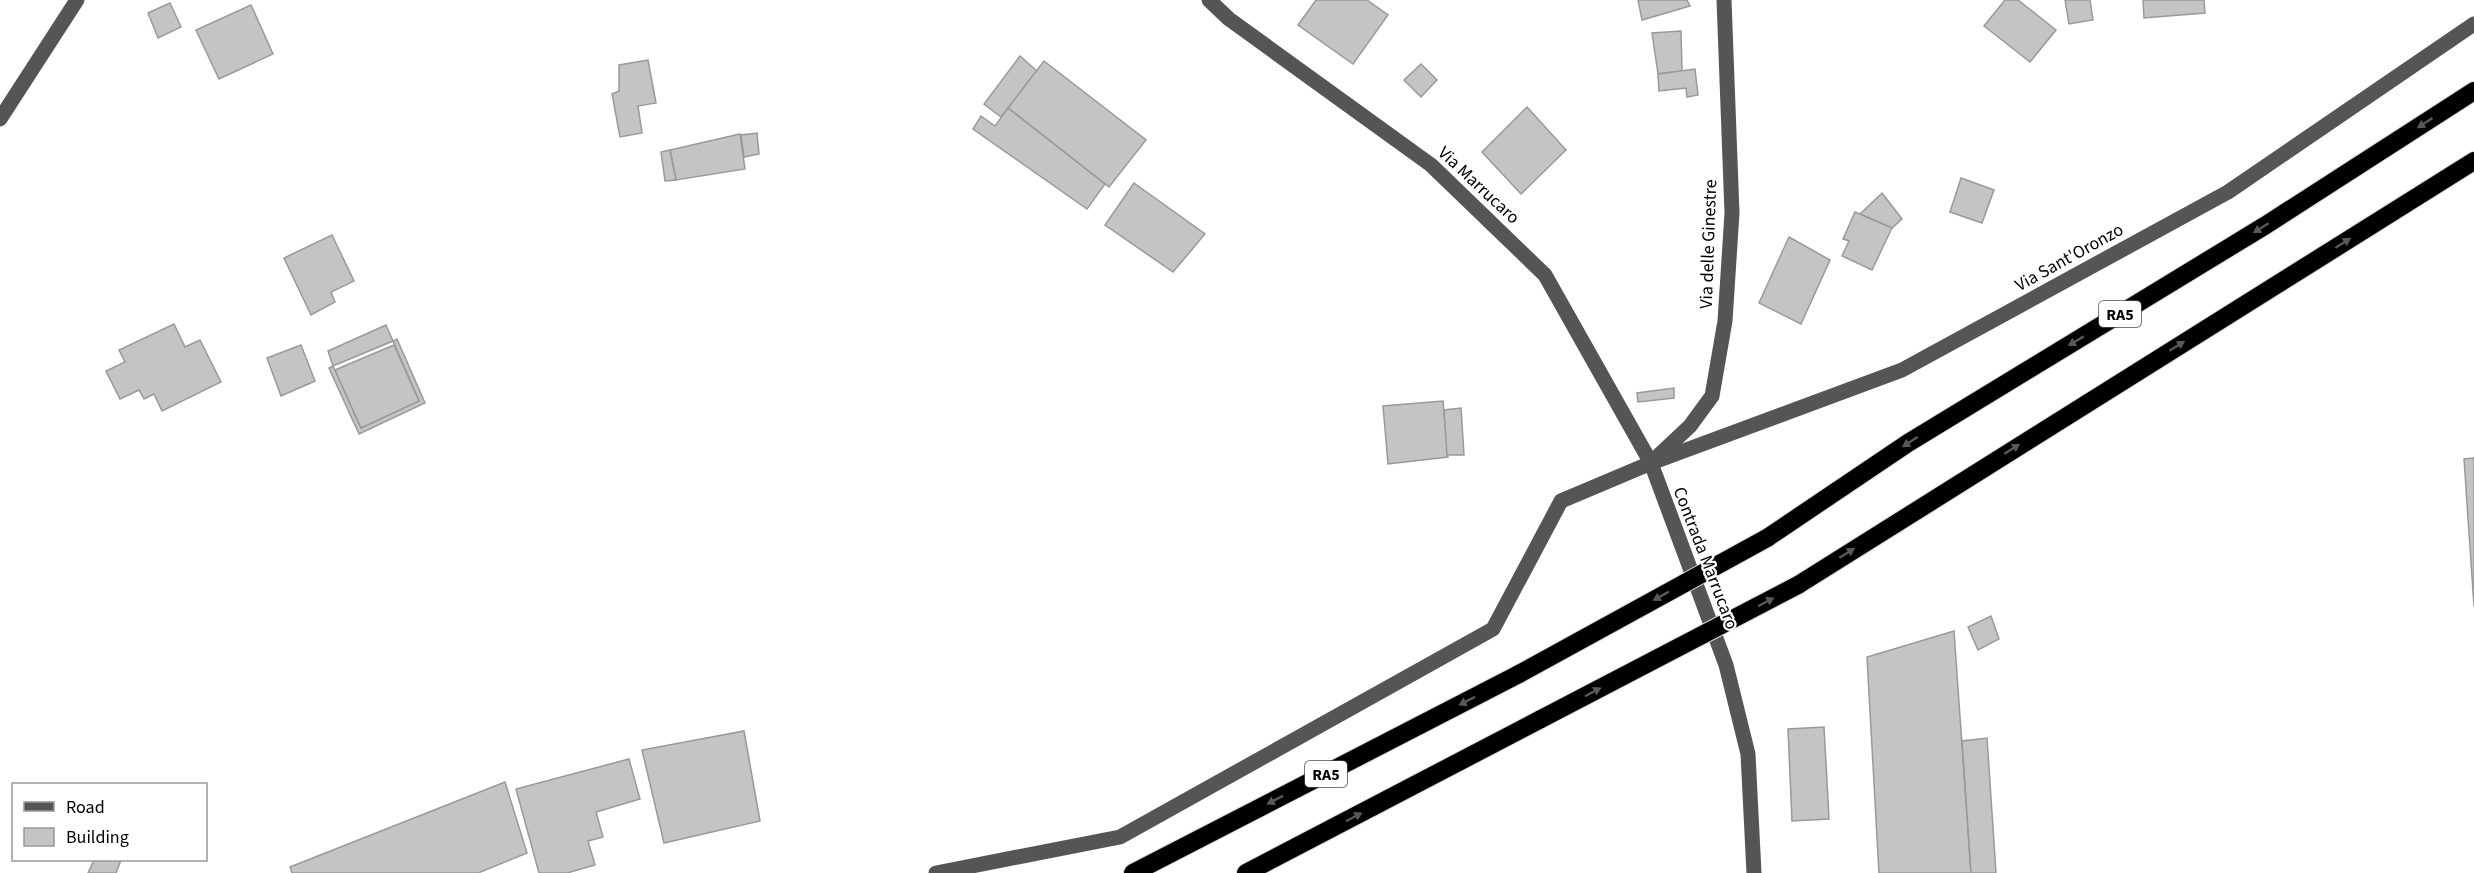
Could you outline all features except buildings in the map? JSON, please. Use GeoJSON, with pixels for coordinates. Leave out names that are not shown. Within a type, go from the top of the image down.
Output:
{"type":"FeatureCollection","features":[{"type":"Feature","properties":{"kind":"highway","name":"RA5"},"geometry":{"type":"LineString","coordinates":[[1133,873],[1519,674],[1767,538],[1908,443],[2266,225],[2474,91]]}},
{"type":"Feature","properties":{"kind":"highway"},"geometry":{"type":"LineString","coordinates":[[1246,873],[1798,585],[2474,160]]}},
{"type":"Feature","properties":{"kind":"street"},"geometry":{"type":"LineString","coordinates":[[0,119],[77,0]]}},
{"type":"Feature","properties":{"kind":"street","name":"Via Marrucaro"},"geometry":{"type":"LineString","coordinates":[[1209,0],[1229,19],[1431,165],[1545,275],[1651,463]]}},
{"type":"Feature","properties":{"kind":"street","name":"Via delle Ginestre"},"geometry":{"type":"LineString","coordinates":[[1651,463],[1690,426],[1712,396],[1725,321],[1732,213],[1724,0]]}},
{"type":"Feature","properties":{"kind":"street","name":"Via Sant'Oronzo"},"geometry":{"type":"LineString","coordinates":[[936,873],[1120,837],[1493,630],[1561,501],[1651,463],[1902,370],[2228,192],[2474,24]]}},
{"type":"Feature","properties":{"kind":"street","name":"Contrada Marrucaro"},"geometry":{"type":"LineString","coordinates":[[1651,463],[1726,665],[1748,754],[1754,873]]}}]}
